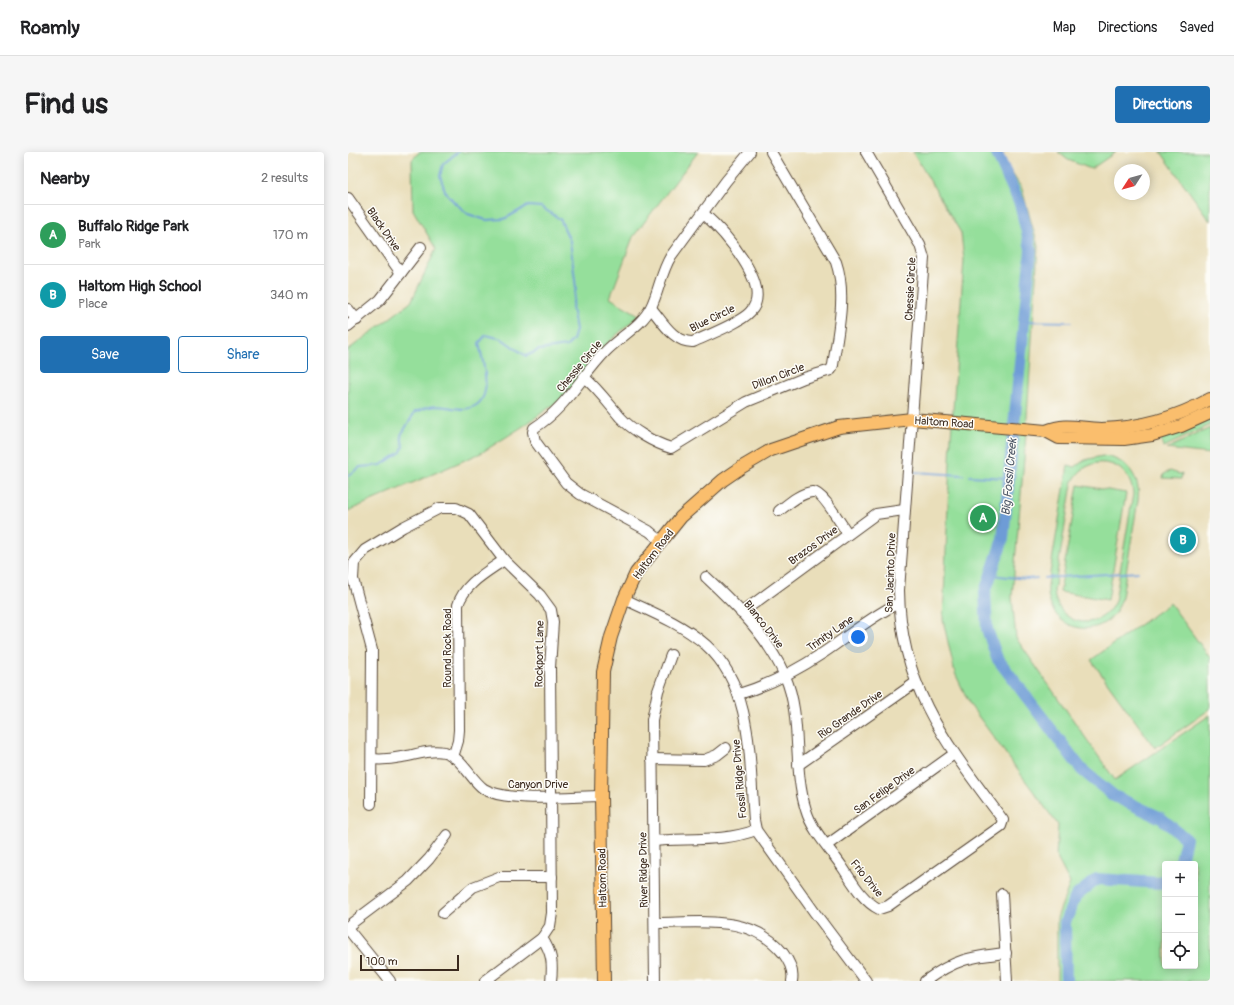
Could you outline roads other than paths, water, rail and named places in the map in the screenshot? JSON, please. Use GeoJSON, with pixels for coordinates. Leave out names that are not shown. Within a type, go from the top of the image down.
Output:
{"type":"FeatureCollection","features":[{"type":"Feature","properties":{"kind":"main road","name":"Haltom Road"},"geometry":{"type":"LineString","coordinates":[[604,981],[601,796],[603,672],[611,637],[624,599],[636,573],[680,517],[704,494],[742,467],[771,450],[839,427],[912,419],[1046,431],[1059,438],[1101,440],[1124,439],[1210,399]]}},
{"type":"Feature","properties":{"kind":"main road","name":"Haltom Road"},"geometry":{"type":"LineString","coordinates":[[1148,427],[1181,426],[1210,413]]}},
{"type":"Feature","properties":{"kind":"street","name":"Chessie Circle"},"geometry":{"type":"LineString","coordinates":[[661,541],[649,531],[580,494],[570,487],[535,441],[533,432],[534,428],[557,410],[605,352],[639,322],[651,308],[666,264],[750,152]]}},
{"type":"Feature","properties":{"kind":"street","name":"Dillon Circle"},"geometry":{"type":"LineString","coordinates":[[584,377],[596,387],[621,417],[631,426],[671,448],[746,402],[804,378],[831,370],[833,366],[839,322],[841,274],[836,262],[772,152]]}},
{"type":"Feature","properties":{"kind":"street","name":"Chessie Circle"},"geometry":{"type":"LineString","coordinates":[[866,152],[920,245],[924,258],[912,419]]}},
{"type":"Feature","properties":{"kind":"street","name":"Black Drive"},"geometry":{"type":"LineString","coordinates":[[348,198],[401,273]]}},
{"type":"Feature","properties":{"kind":"street","name":"Blue Circle"},"geometry":{"type":"LineString","coordinates":[[651,308],[679,339],[687,342],[693,342],[741,318],[749,313],[756,305],[758,293],[750,274],[722,230],[703,213]]}},
{"type":"Feature","properties":{"kind":"street"},"geometry":{"type":"LineString","coordinates":[[348,326],[380,300],[421,247]]}},
{"type":"Feature","properties":{"kind":"street"},"geometry":{"type":"LineString","coordinates":[[348,309],[357,320]]}},
{"type":"Feature","properties":{"kind":"street","name":"San Jacinto Drive"},"geometry":{"type":"LineString","coordinates":[[912,419],[904,510],[899,603],[902,629],[915,683],[936,725],[954,754],[1003,820]]}},
{"type":"Feature","properties":{"kind":"street"},"geometry":{"type":"LineString","coordinates":[[779,511],[796,498],[816,492],[827,503],[848,534]]}},
{"type":"Feature","properties":{"kind":"street","name":"Rockport Lane"},"geometry":{"type":"LineString","coordinates":[[372,804],[372,650],[352,571],[357,558],[365,550],[403,527],[440,508],[456,508],[469,514],[504,560],[546,600],[551,610],[553,622],[550,668],[552,877],[552,913],[550,926],[542,938],[485,981]]}},
{"type":"Feature","properties":{"kind":"street","name":"Brazos Drive"},"geometry":{"type":"LineString","coordinates":[[741,613],[876,514],[904,510]]}},
{"type":"Feature","properties":{"kind":"street","name":"Round Rock Road"},"geometry":{"type":"LineString","coordinates":[[453,756],[460,730],[458,605],[460,597],[468,586],[504,560]]}},
{"type":"Feature","properties":{"kind":"street","name":"Blanco Drive"},"geometry":{"type":"LineString","coordinates":[[706,577],[725,595],[767,645],[785,677],[793,702],[798,765]]}},
{"type":"Feature","properties":{"kind":"street","name":"Fossil Ridge Drive"},"geometry":{"type":"LineString","coordinates":[[624,599],[685,630],[707,646],[723,667],[739,694],[747,730],[756,830],[866,981]]}},
{"type":"Feature","properties":{"kind":"street","name":"Trinity Lane"},"geometry":{"type":"LineString","coordinates":[[739,694],[785,677],[823,653],[873,617],[899,603]]}},
{"type":"Feature","properties":{"kind":"street","name":"River Ridge Drive"},"geometry":{"type":"LineString","coordinates":[[655,981],[656,923],[652,720],[654,706],[671,655]]}},
{"type":"Feature","properties":{"kind":"street","name":"Rio Grande Drive"},"geometry":{"type":"LineString","coordinates":[[798,765],[915,683]]}},
{"type":"Feature","properties":{"kind":"street"},"geometry":{"type":"LineString","coordinates":[[652,759],[704,760],[716,755],[726,748]]}},
{"type":"Feature","properties":{"kind":"street"},"geometry":{"type":"LineString","coordinates":[[372,759],[402,758],[436,751],[453,756]]}},
{"type":"Feature","properties":{"kind":"street","name":"San Felipe Drive"},"geometry":{"type":"LineString","coordinates":[[827,845],[954,754]]}},
{"type":"Feature","properties":{"kind":"street","name":"Canyon Drive"},"geometry":{"type":"LineString","coordinates":[[453,756],[476,782],[492,793],[506,796],[601,796]]}},
{"type":"Feature","properties":{"kind":"street","name":"Frio Drive"},"geometry":{"type":"LineString","coordinates":[[798,765],[799,784],[810,821],[862,894],[872,906],[879,909],[893,903],[988,837],[1001,826],[1003,820]]}},
{"type":"Feature","properties":{"kind":"street"},"geometry":{"type":"LineString","coordinates":[[654,840],[729,837],[744,835],[756,830]]}},
{"type":"Feature","properties":{"kind":"street"},"geometry":{"type":"LineString","coordinates":[[390,981],[348,927],[408,881],[429,859],[447,835]]}},
{"type":"Feature","properties":{"kind":"street"},"geometry":{"type":"LineString","coordinates":[[443,913],[473,887],[499,877],[552,877]]}},
{"type":"Feature","properties":{"kind":"street"},"geometry":{"type":"LineString","coordinates":[[1002,894],[1007,981]]}},
{"type":"Feature","properties":{"kind":"street"},"geometry":{"type":"LineString","coordinates":[[656,923],[729,923],[760,932],[776,944],[786,957],[793,975],[792,981]]}},
{"type":"Feature","properties":{"kind":"street"},"geometry":{"type":"LineString","coordinates":[[542,938],[549,949],[551,959],[551,981]]}},
{"type":"Feature","properties":{"kind":"street"},"geometry":{"type":"LineString","coordinates":[[925,981],[942,969],[972,956],[1006,954]]}},
{"type":"Feature","properties":{"kind":"waterway"},"geometry":{"type":"LineString","coordinates":[[348,476],[360,467],[381,465],[401,452],[403,446],[401,435],[415,412],[433,406],[463,409],[474,406],[481,401],[486,383],[479,343],[486,335],[502,339],[526,356],[539,350],[567,346],[573,340],[576,330],[572,307],[576,288],[570,241],[560,219],[541,207],[528,206],[504,219],[486,220],[468,214],[454,202],[445,191],[440,176],[443,164],[458,152]]}},
{"type":"Feature","properties":{"kind":"waterway","name":"Big Fossil Creek"},"geometry":{"type":"LineString","coordinates":[[996,152],[1020,204],[1031,249],[1003,539],[985,592],[987,629],[997,658],[1082,770],[1114,796],[1161,818],[1186,839],[1181,861]]}},
{"type":"Feature","properties":{"kind":"waterway"},"geometry":{"type":"LineString","coordinates":[[1024,321],[1071,322]]}},
{"type":"Feature","properties":{"kind":"waterway"},"geometry":{"type":"LineString","coordinates":[[914,472],[963,475]]}},
{"type":"Feature","properties":{"kind":"waterway"},"geometry":{"type":"LineString","coordinates":[[970,476],[1009,478]]}},
{"type":"Feature","properties":{"kind":"waterway"},"geometry":{"type":"LineString","coordinates":[[1044,578],[1138,572]]}},
{"type":"Feature","properties":{"kind":"waterway"},"geometry":{"type":"LineString","coordinates":[[991,575],[1026,579],[1037,578]]}},
{"type":"Feature","properties":{"kind":"waterway","name":"Big Fossil Creek"},"geometry":{"type":"LineString","coordinates":[[1066,981],[1065,922],[1076,896],[1097,879],[1162,882]]}},
{"type":"Feature","properties":{"kind":"place","name":"Buffalo Ridge Park"},"geometry":{"type":"Point","coordinates":[983,518]}},
{"type":"Feature","properties":{"kind":"place","name":"Haltom High School"},"geometry":{"type":"Point","coordinates":[1183,540]}}]}
